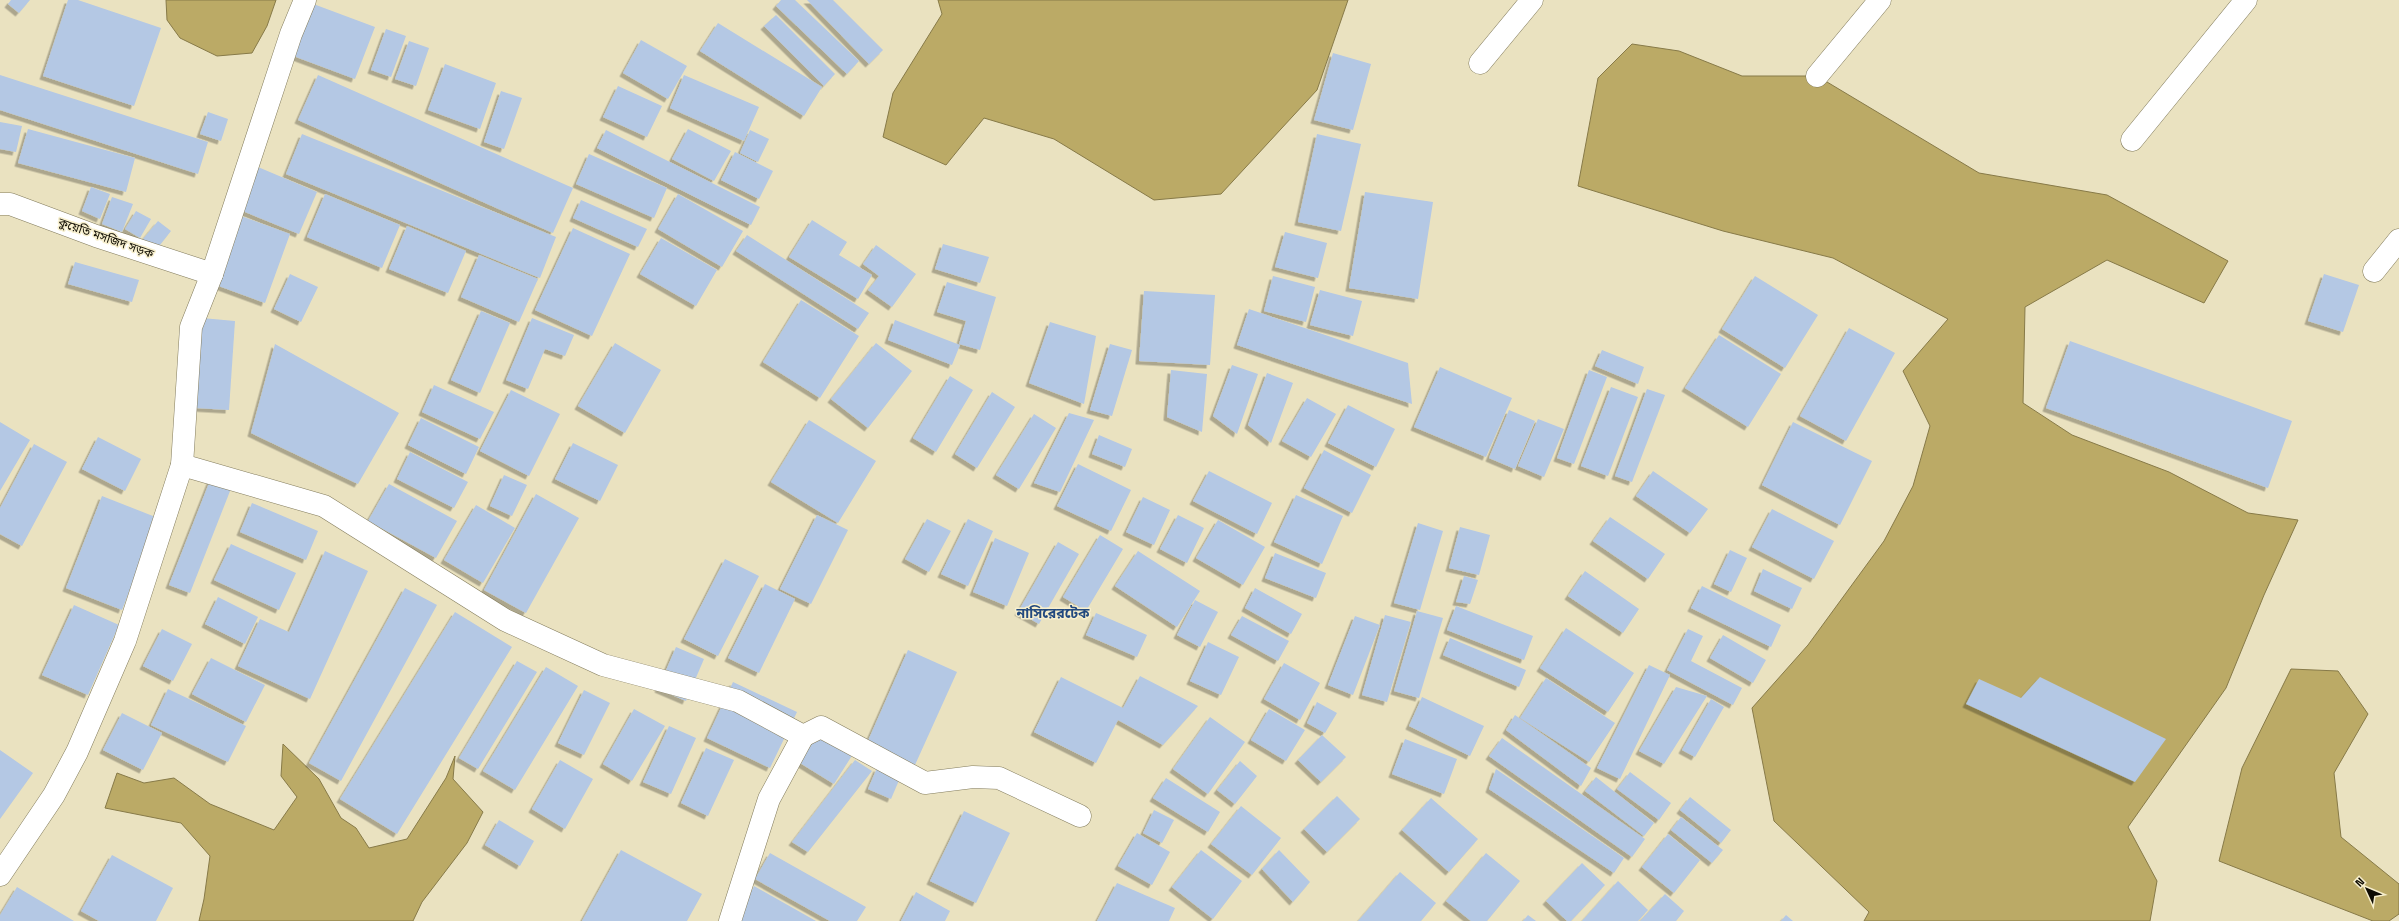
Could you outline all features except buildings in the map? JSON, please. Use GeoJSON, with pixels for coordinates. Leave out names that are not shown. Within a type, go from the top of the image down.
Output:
{"type":"FeatureCollection","features":[{"type":"Feature","properties":{"kind":"street"},"geometry":{"type":"LineString","coordinates":[[0,875],[54,795],[77,752],[125,641],[182,465],[191,327],[212,274],[291,34],[305,0]]}},
{"type":"Feature","properties":{"kind":"street"},"geometry":{"type":"LineString","coordinates":[[1480,63],[1532,0]]}},
{"type":"Feature","properties":{"kind":"street"},"geometry":{"type":"LineString","coordinates":[[1818,76],[1880,0]]}},
{"type":"Feature","properties":{"kind":"street"},"geometry":{"type":"LineString","coordinates":[[2132,140],[2246,0]]}},
{"type":"Feature","properties":{"kind":"street","name":"কুয়েতি মসজিদ সড়ক"},"geometry":{"type":"LineString","coordinates":[[0,204],[10,204],[96,236],[212,274]]}},
{"type":"Feature","properties":{"kind":"street"},"geometry":{"type":"LineString","coordinates":[[2374,271],[2399,240]]}},
{"type":"Feature","properties":{"kind":"street"},"geometry":{"type":"LineString","coordinates":[[182,465],[324,506],[505,620],[603,665],[738,700],[803,736]]}},
{"type":"Feature","properties":{"kind":"street"},"geometry":{"type":"LineString","coordinates":[[730,921],[769,799],[803,736],[822,727],[925,783],[973,777],[999,778],[1080,816]]}},
{"type":"Feature","properties":{"kind":"shaded area"},"geometry":{"type":"Polygon","coordinates":[[[166,0],[276,0],[267,26],[252,53],[217,56],[180,38],[167,20],[166,0]]]}},
{"type":"Feature","properties":{"kind":"shaded area"},"geometry":{"type":"Polygon","coordinates":[[[938,0],[1348,0],[1317,90],[1221,194],[1154,200],[1054,139],[984,118],[946,165],[883,137],[893,93],[942,14],[938,0]]]}},
{"type":"Feature","properties":{"kind":"shaded area"},"geometry":{"type":"Polygon","coordinates":[[[1632,44],[1679,51],[1742,76],[1817,76],[1979,173],[2107,195],[2228,261],[2204,303],[2107,260],[2025,307],[2023,403],[2072,435],[2169,472],[2248,513],[2298,520],[2264,595],[2226,688],[2128,827],[2157,881],[2150,921],[1864,921],[1869,912],[1774,821],[1752,708],[1808,645],[1884,541],[1913,486],[1930,426],[1903,371],[1948,319],[1833,258],[1723,231],[1578,186],[1598,78],[1632,44]]]}},
{"type":"Feature","properties":{"kind":"shaded area"},"geometry":{"type":"Polygon","coordinates":[[[2291,669],[2338,671],[2368,714],[2334,773],[2341,837],[2399,884],[2399,914],[2389,921],[2373,921],[2219,861],[2242,768],[2291,669]]]}},
{"type":"Feature","properties":{"kind":"shaded area"},"geometry":{"type":"Polygon","coordinates":[[[283,744],[319,779],[341,818],[356,828],[369,848],[407,839],[446,778],[455,756],[453,779],[483,812],[467,843],[422,902],[413,921],[199,921],[204,899],[210,856],[181,823],[105,808],[117,773],[144,783],[174,778],[210,804],[274,830],[297,797],[281,776],[283,744]]]}},
{"type":"Feature","properties":{"kind":"district","name":"নাসিরেরটেক"},"geometry":{"type":"Point","coordinates":[1053,613]}}]}
